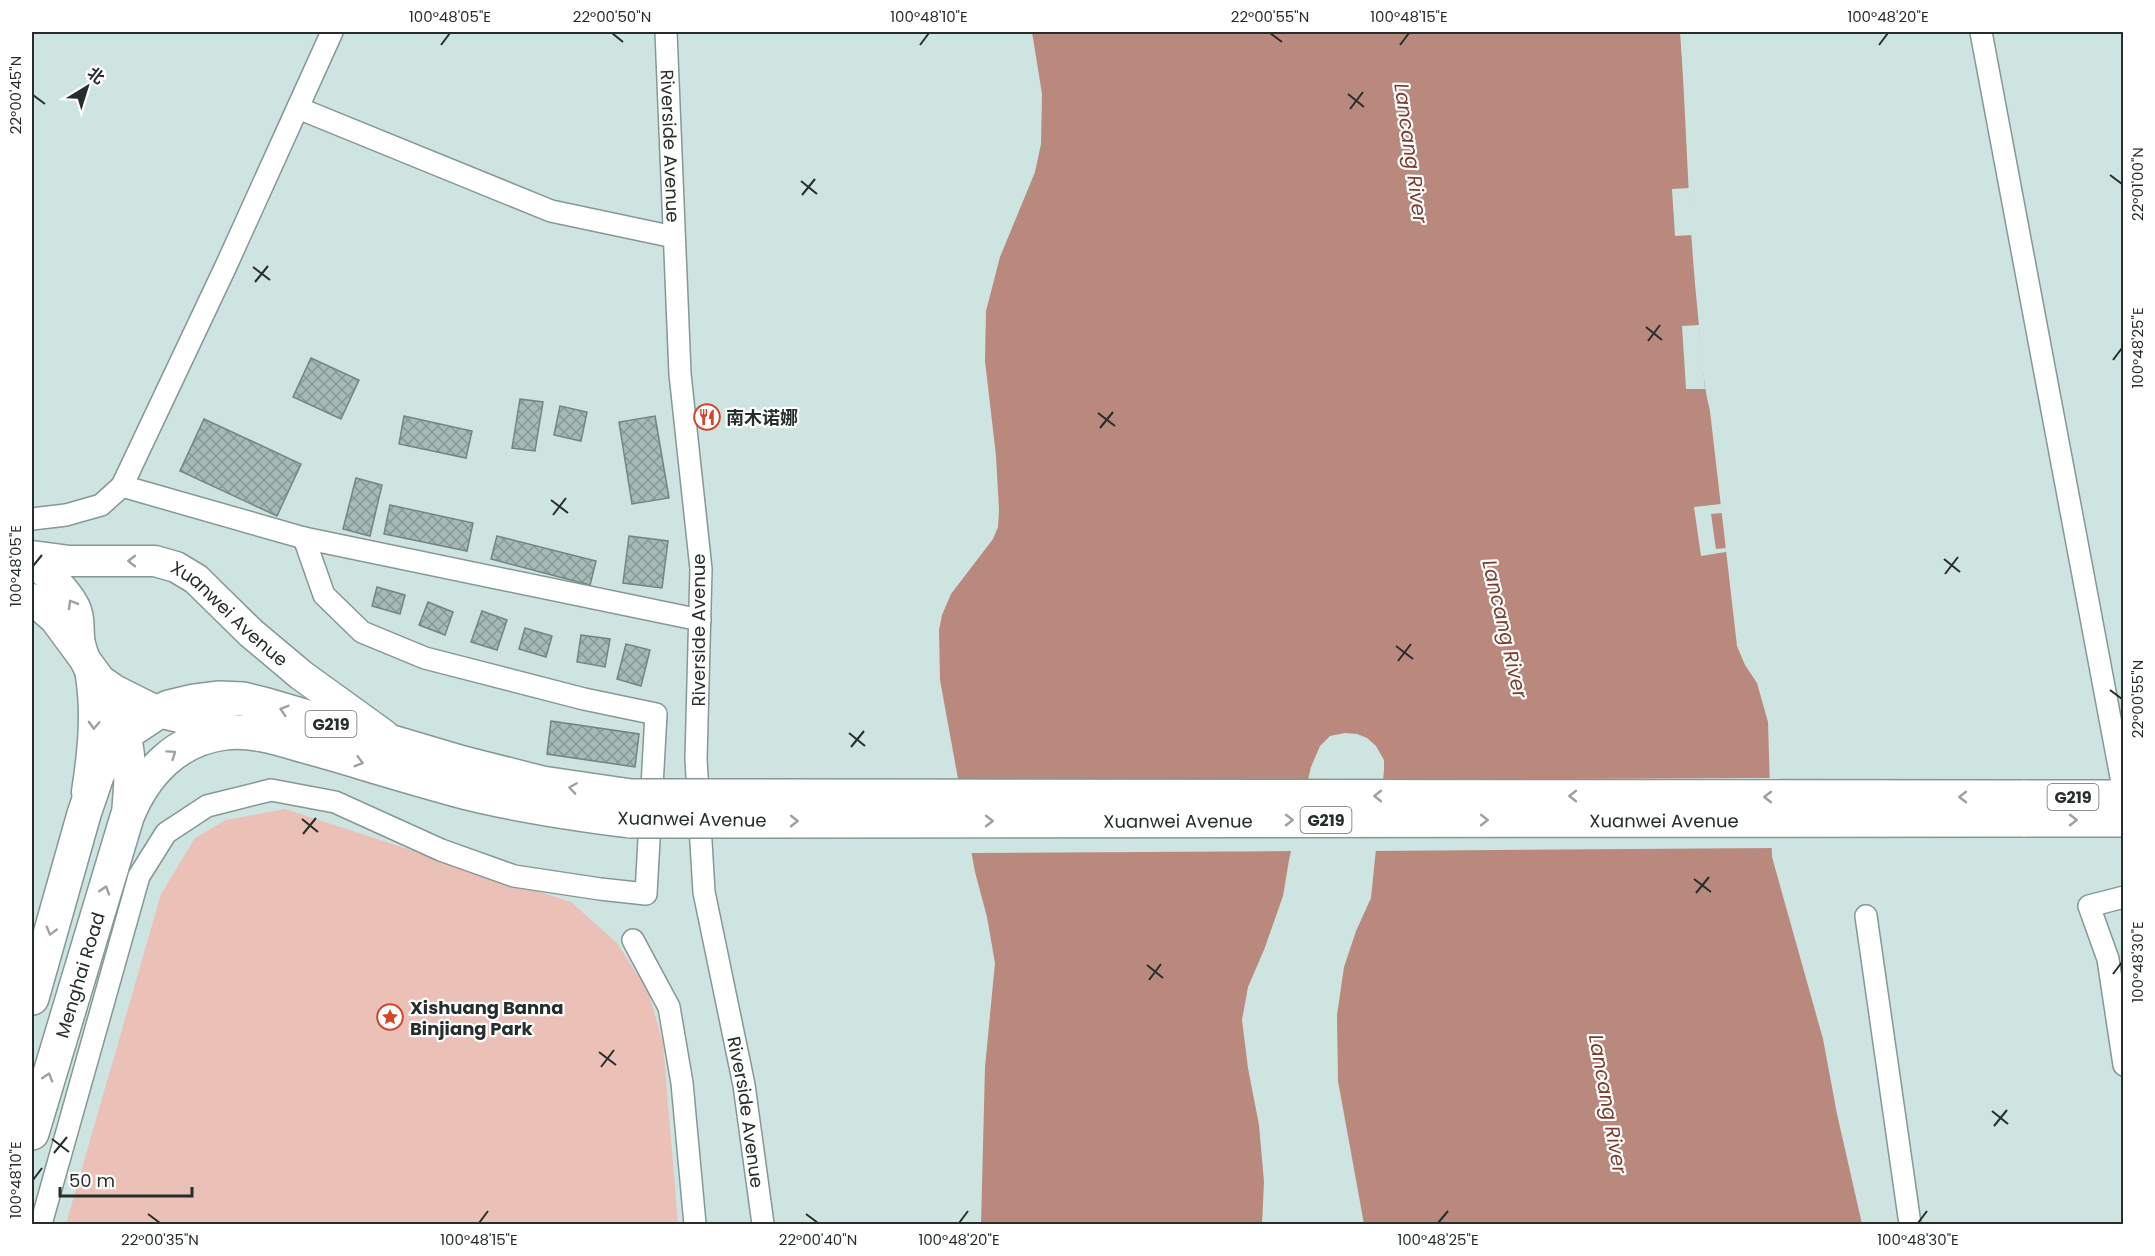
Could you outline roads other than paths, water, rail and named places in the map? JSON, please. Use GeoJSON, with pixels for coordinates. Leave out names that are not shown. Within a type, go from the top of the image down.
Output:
{"type":"FeatureCollection","features":[{"type":"Feature","properties":{"kind":"highway","name":"Xuanwei Avenue"},"geometry":{"type":"LineString","coordinates":[[84,814],[98,773],[125,734],[169,707],[218,698],[243,699],[267,705],[399,745],[631,808]]}},
{"type":"Feature","properties":{"kind":"highway","name":"Xuanwei Avenue"},"geometry":{"type":"LineString","coordinates":[[127,818],[135,797],[146,779],[173,753],[206,737],[244,732],[262,734],[465,792],[556,811],[631,808],[2022,808],[2124,820]]}},
{"type":"Feature","properties":{"kind":"highway","name":"Xuanwei Avenue"},"geometry":{"type":"LineString","coordinates":[[2022,808],[2124,795]]}},
{"type":"Feature","properties":{"kind":"highway","name":"G219"},"geometry":{"type":"LineString","coordinates":[[32,998],[84,814]]}},
{"type":"Feature","properties":{"kind":"highway","name":"Menghai Road"},"geometry":{"type":"LineString","coordinates":[[32,1132],[127,818]]}},
{"type":"Feature","properties":{"kind":"main road","name":"Xuanwei Avenue"},"geometry":{"type":"LineString","coordinates":[[32,556],[70,561],[155,561],[176,567],[196,579],[251,633],[301,675],[399,745]]}},
{"type":"Feature","properties":{"kind":"main road"},"geometry":{"type":"LineString","coordinates":[[32,561],[58,585],[74,605],[80,621],[81,645],[89,667],[125,734],[129,750],[127,818]]}},
{"type":"Feature","properties":{"kind":"main road","name":"Xuanwei Avenue"},"geometry":{"type":"LineString","coordinates":[[32,599],[56,619],[89,667],[100,680],[114,690],[158,712],[244,732]]}},
{"type":"Feature","properties":{"kind":"main road"},"geometry":{"type":"LineString","coordinates":[[84,814],[93,755],[94,699],[89,667]]}},
{"type":"Feature","properties":{"kind":"street"},"geometry":{"type":"LineString","coordinates":[[32,519],[66,515],[101,505],[122,486],[332,32]]}},
{"type":"Feature","properties":{"kind":"street","name":"Riverside Avenue"},"geometry":{"type":"LineString","coordinates":[[666,32],[680,374],[701,569],[696,759],[704,892],[744,1085],[763,1224]]}},
{"type":"Feature","properties":{"kind":"street"},"geometry":{"type":"LineString","coordinates":[[1981,32],[2124,795]]}},
{"type":"Feature","properties":{"kind":"street"},"geometry":{"type":"LineString","coordinates":[[298,108],[551,211],[674,237]]}},
{"type":"Feature","properties":{"kind":"street"},"geometry":{"type":"LineString","coordinates":[[122,486],[304,538],[700,620]]}},
{"type":"Feature","properties":{"kind":"street"},"geometry":{"type":"LineString","coordinates":[[41,1224],[140,876],[166,832],[207,806],[271,790],[334,802],[441,850],[514,876],[646,894],[656,714],[584,699],[425,658],[362,632],[324,595],[304,538]]}},
{"type":"Feature","properties":{"kind":"street"},"geometry":{"type":"LineString","coordinates":[[2124,897],[2089,906],[2108,959],[2124,1065]]}},
{"type":"Feature","properties":{"kind":"street"},"geometry":{"type":"LineString","coordinates":[[1866,916],[1910,1224]]}},
{"type":"Feature","properties":{"kind":"street"},"geometry":{"type":"LineString","coordinates":[[633,940],[669,1007],[682,1083],[695,1224]]}},
{"type":"Feature","properties":{"kind":"water","name":"Lancang River"},"geometry":{"type":"Polygon","coordinates":[[[1032,32],[1680,32],[1692,244],[1701,351],[1737,646],[1745,665],[1757,683],[1768,722],[1772,857],[1823,1039],[1862,1224],[1364,1224],[1338,1081],[1337,1015],[1344,967],[1356,931],[1371,898],[1384,760],[1376,746],[1367,738],[1345,733],[1330,736],[1320,746],[1311,767],[1283,896],[1248,987],[1242,1020],[1259,1125],[1264,1182],[1262,1224],[981,1224],[985,1067],[995,963],[987,917],[975,872],[940,680],[939,630],[942,615],[951,594],[993,539],[998,527],[996,456],[985,361],[986,311],[1000,257],[1035,172],[1041,144],[1042,94],[1032,32]]]}},
{"type":"Feature","properties":{"kind":"place","name":"南木诺娜"},"geometry":{"type":"Point","coordinates":[707,417]}},
{"type":"Feature","properties":{"kind":"place","name":"Xishuang Banna Binjiang Park"},"geometry":{"type":"Point","coordinates":[390,1017]}}]}
